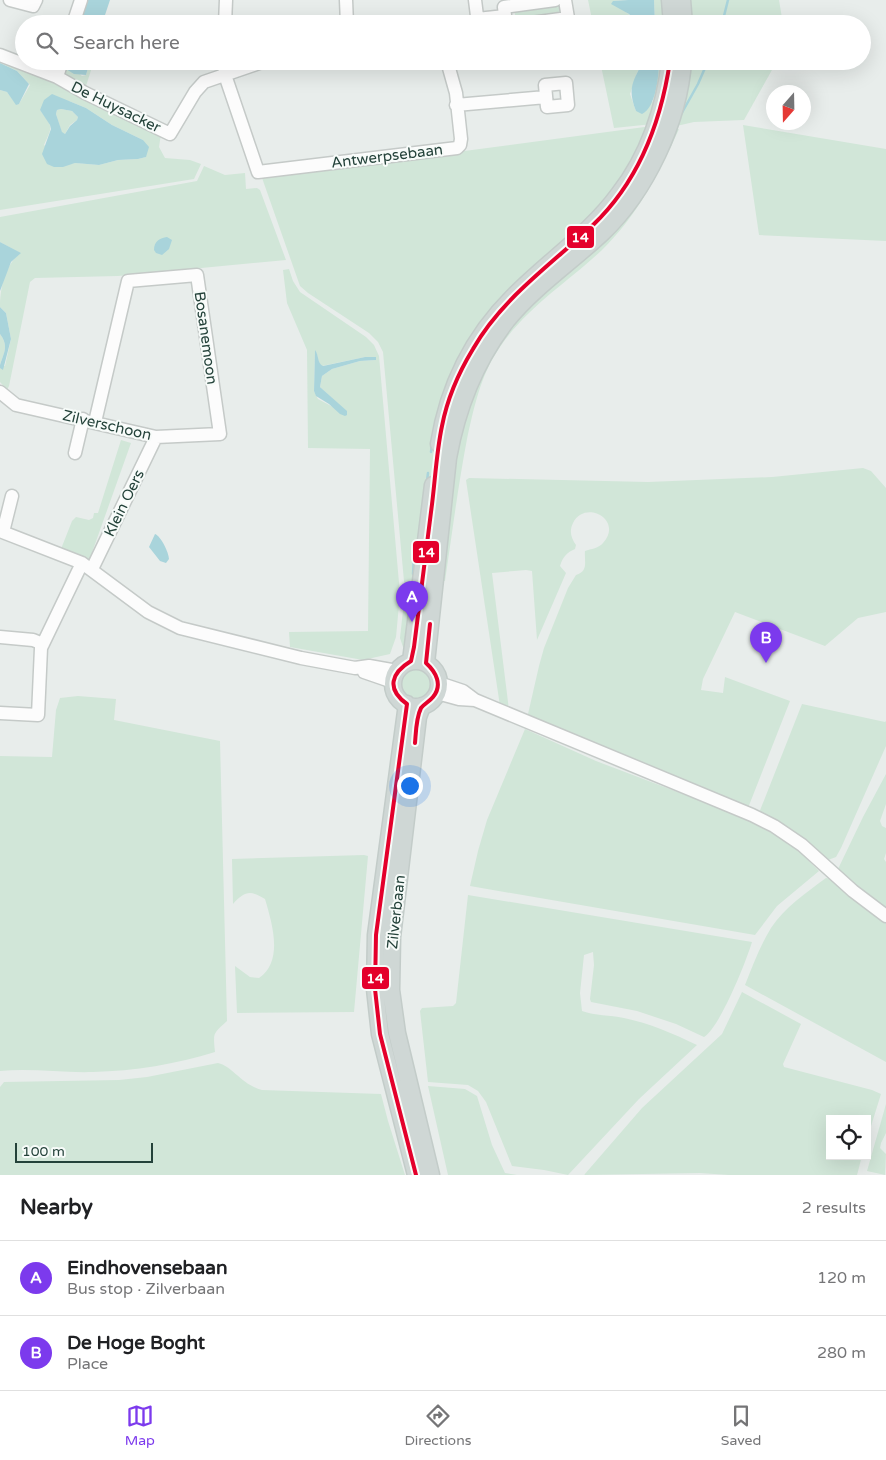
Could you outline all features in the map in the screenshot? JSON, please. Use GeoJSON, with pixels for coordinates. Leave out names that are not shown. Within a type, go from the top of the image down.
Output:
{"type":"FeatureCollection","features":[{"type":"Feature","properties":{"kind":"main road"},"geometry":{"type":"LineString","coordinates":[[670,0],[671,15]]}},
{"type":"Feature","properties":{"kind":"main road"},"geometry":{"type":"LineString","coordinates":[[682,0],[683,15]]}},
{"type":"Feature","properties":{"kind":"main road"},"geometry":{"type":"LineString","coordinates":[[419,662],[437,458],[442,426],[451,394],[466,360],[479,338],[495,318],[513,297],[595,223],[620,194],[643,156],[656,125],[662,109],[668,70]]}},
{"type":"Feature","properties":{"kind":"main road"},"geometry":{"type":"LineString","coordinates":[[419,662],[453,428],[471,379],[494,339],[520,306],[604,231],[632,198],[654,162],[668,130],[682,70]]}},
{"type":"Feature","properties":{"kind":"main road"},"geometry":{"type":"LineString","coordinates":[[419,662],[433,668],[437,675],[438,688],[430,701],[414,705],[396,695],[395,676],[403,665],[419,662]]}},
{"type":"Feature","properties":{"kind":"main road","name":"Zilverbaan"},"geometry":{"type":"LineString","coordinates":[[414,705],[376,935],[375,989],[380,1034],[416,1175]]}},
{"type":"Feature","properties":{"kind":"main road","name":"Zilverbaan"},"geometry":{"type":"LineString","coordinates":[[414,705],[418,718],[392,937],[391,990],[397,1033],[430,1175]]}},
{"type":"Feature","properties":{"kind":"street"},"geometry":{"type":"LineString","coordinates":[[10,0],[33,6],[36,0]]}},
{"type":"Feature","properties":{"kind":"street"},"geometry":{"type":"LineString","coordinates":[[76,15],[81,0]]}},
{"type":"Feature","properties":{"kind":"street"},"geometry":{"type":"LineString","coordinates":[[225,15],[226,0]]}},
{"type":"Feature","properties":{"kind":"street"},"geometry":{"type":"LineString","coordinates":[[346,0],[347,15]]}},
{"type":"Feature","properties":{"kind":"street"},"geometry":{"type":"LineString","coordinates":[[475,0],[477,15]]}},
{"type":"Feature","properties":{"kind":"street"},"geometry":{"type":"LineString","coordinates":[[505,15],[504,7],[555,0]]}},
{"type":"Feature","properties":{"kind":"street"},"geometry":{"type":"LineString","coordinates":[[565,0],[568,15]]}},
{"type":"Feature","properties":{"kind":"street","name":"De Huysacker"},"geometry":{"type":"LineString","coordinates":[[0,55],[15,61]]}},
{"type":"Feature","properties":{"kind":"street","name":"De Huysacker"},"geometry":{"type":"LineString","coordinates":[[39,70],[57,77],[85,93],[170,134],[195,92],[204,82],[239,70]]}},
{"type":"Feature","properties":{"kind":"street"},"geometry":{"type":"LineString","coordinates":[[57,77],[59,70]]}},
{"type":"Feature","properties":{"kind":"street"},"geometry":{"type":"LineString","coordinates":[[225,70],[225,75]]}},
{"type":"Feature","properties":{"kind":"street","name":"Antwerpsebaan"},"geometry":{"type":"LineString","coordinates":[[225,75],[258,172],[458,148],[461,139],[453,80],[450,70]]}},
{"type":"Feature","properties":{"kind":"street"},"geometry":{"type":"LineString","coordinates":[[456,105],[546,97]]}},
{"type":"Feature","properties":{"kind":"street","name":"Bosanemoon"},"geometry":{"type":"LineString","coordinates":[[89,421],[128,281],[197,275],[220,434]]}},
{"type":"Feature","properties":{"kind":"street","name":"Zilverschoon"},"geometry":{"type":"LineString","coordinates":[[0,392],[16,405],[156,436],[220,434]]}},
{"type":"Feature","properties":{"kind":"street"},"geometry":{"type":"LineString","coordinates":[[75,453],[89,421]]}},
{"type":"Feature","properties":{"kind":"street","name":"Klein Oers"},"geometry":{"type":"LineString","coordinates":[[0,713],[38,716],[40,665],[43,644],[156,436]]}},
{"type":"Feature","properties":{"kind":"street"},"geometry":{"type":"LineString","coordinates":[[12,496],[1,532],[87,566],[148,612],[180,628],[301,658],[355,668],[369,666],[395,676]]}},
{"type":"Feature","properties":{"kind":"street"},"geometry":{"type":"LineString","coordinates":[[0,637],[33,640],[43,644]]}},
{"type":"Feature","properties":{"kind":"street"},"geometry":{"type":"LineString","coordinates":[[438,688],[459,700],[475,700],[752,815],[774,826],[802,845],[853,892],[886,916]]}},
{"type":"Feature","properties":{"kind":"green space"},"geometry":{"type":"Polygon","coordinates":[[[588,0],[628,0],[613,1],[630,15],[591,15],[588,0]]]}},
{"type":"Feature","properties":{"kind":"green space"},"geometry":{"type":"Polygon","coordinates":[[[654,0],[668,0],[669,15],[655,15],[654,0]]]}},
{"type":"Feature","properties":{"kind":"green space"},"geometry":{"type":"Polygon","coordinates":[[[685,0],[779,0],[782,15],[686,15],[685,0]]]}},
{"type":"Feature","properties":{"kind":"green space"},"geometry":{"type":"Polygon","coordinates":[[[560,3],[562,14],[515,15],[514,9],[560,3]]]}},
{"type":"Feature","properties":{"kind":"green space"},"geometry":{"type":"Polygon","coordinates":[[[0,59],[15,65],[15,70],[27,70],[39,75],[161,134],[159,147],[165,158],[190,160],[201,164],[194,179],[0,210],[0,90],[7,92],[16,104],[19,104],[30,85],[17,71],[0,63],[0,59]],[[69,101],[40,110],[50,127],[44,145],[70,164],[99,165],[118,160],[146,157],[143,140],[112,125],[86,108],[69,101]]]}},
{"type":"Feature","properties":{"kind":"green space"},"geometry":{"type":"Polygon","coordinates":[[[63,70],[75,70],[82,76],[86,75],[87,70],[91,70],[86,86],[62,76],[63,70]]]}},
{"type":"Feature","properties":{"kind":"green space"},"geometry":{"type":"Polygon","coordinates":[[[602,70],[638,70],[630,94],[636,111],[653,101],[658,70],[665,70],[653,124],[614,128],[602,70]]]}},
{"type":"Feature","properties":{"kind":"green space"},"geometry":{"type":"Polygon","coordinates":[[[684,70],[772,70],[744,120],[694,122],[672,127],[684,70]]]}},
{"type":"Feature","properties":{"kind":"green space"},"geometry":{"type":"Polygon","coordinates":[[[57,110],[72,111],[78,117],[65,134],[62,133],[56,114],[57,110]]]}},
{"type":"Feature","properties":{"kind":"green space"},"geometry":{"type":"Polygon","coordinates":[[[743,125],[886,149],[886,241],[759,235],[743,125]]]}},
{"type":"Feature","properties":{"kind":"green space"},"geometry":{"type":"Polygon","coordinates":[[[652,126],[624,182],[528,279],[438,434],[418,590],[408,643],[403,647],[400,638],[405,592],[383,352],[378,342],[369,333],[300,286],[261,175],[434,155],[652,126]]]}},
{"type":"Feature","properties":{"kind":"green space"},"geometry":{"type":"Polygon","coordinates":[[[679,129],[655,178],[615,237],[589,262],[535,307],[511,333],[493,357],[479,391],[472,415],[445,581],[441,581],[450,459],[482,362],[671,130],[679,129]]]}},
{"type":"Feature","properties":{"kind":"green space"},"geometry":{"type":"Polygon","coordinates":[[[204,166],[225,175],[245,173],[246,189],[257,188],[260,190],[286,260],[118,276],[35,278],[30,282],[7,390],[0,382],[0,365],[5,366],[11,339],[6,313],[0,307],[1,292],[4,277],[20,253],[0,242],[0,217],[197,181],[204,166]]]}},
{"type":"Feature","properties":{"kind":"green space"},"geometry":{"type":"Polygon","coordinates":[[[289,269],[293,281],[300,292],[366,337],[374,345],[379,356],[400,594],[396,637],[390,654],[363,660],[290,647],[289,632],[368,631],[370,449],[308,448],[307,350],[287,303],[283,270],[289,269]],[[315,351],[314,391],[318,399],[333,407],[332,398],[320,387],[322,376],[332,369],[360,361],[376,360],[365,357],[322,366],[315,351]]]}},
{"type":"Feature","properties":{"kind":"green space"},"geometry":{"type":"Polygon","coordinates":[[[0,334],[5,346],[0,365],[0,334]]]}},
{"type":"Feature","properties":{"kind":"green space"},"geometry":{"type":"Polygon","coordinates":[[[121,440],[131,443],[89,561],[61,549],[72,521],[76,517],[89,520],[93,518],[94,513],[98,513],[121,440]]]}},
{"type":"Feature","properties":{"kind":"green space"},"geometry":{"type":"Polygon","coordinates":[[[863,468],[871,471],[886,488],[886,612],[858,618],[825,646],[735,612],[703,679],[701,690],[723,693],[725,677],[790,701],[748,808],[530,718],[528,714],[544,648],[568,588],[576,575],[583,571],[585,551],[601,545],[608,535],[609,527],[606,520],[600,515],[586,513],[579,516],[573,523],[571,532],[576,545],[575,549],[567,554],[561,563],[560,566],[566,573],[537,640],[532,571],[492,573],[509,710],[500,706],[466,480],[469,478],[648,482],[772,477],[863,468]]]}},
{"type":"Feature","properties":{"kind":"green space"},"geometry":{"type":"Polygon","coordinates":[[[416,665],[428,670],[433,682],[428,694],[416,699],[404,694],[399,682],[404,670],[416,665]]]}},
{"type":"Feature","properties":{"kind":"green space"},"geometry":{"type":"Polygon","coordinates":[[[78,696],[116,699],[114,720],[220,741],[227,1021],[215,1034],[215,1052],[186,1060],[155,1066],[108,1071],[0,1071],[0,756],[52,757],[56,710],[60,698],[78,696]]]}},
{"type":"Feature","properties":{"kind":"green space"},"geometry":{"type":"Polygon","coordinates":[[[802,704],[886,721],[886,746],[841,848],[836,857],[828,860],[759,813],[802,704]]]}},
{"type":"Feature","properties":{"kind":"green space"},"geometry":{"type":"Polygon","coordinates":[[[525,729],[596,761],[738,815],[781,838],[798,850],[819,871],[777,906],[755,935],[470,886],[487,820],[525,729]]]}},
{"type":"Feature","properties":{"kind":"green space"},"geometry":{"type":"Polygon","coordinates":[[[886,774],[886,804],[880,821],[882,826],[886,828],[886,853],[884,859],[886,862],[886,909],[848,880],[838,869],[886,774]]]}},
{"type":"Feature","properties":{"kind":"green space"},"geometry":{"type":"Polygon","coordinates":[[[368,856],[354,1012],[237,1013],[235,966],[250,977],[259,978],[267,971],[271,962],[274,952],[274,941],[271,919],[265,899],[248,893],[241,896],[233,904],[232,859],[368,856]]]}},
{"type":"Feature","properties":{"kind":"green space"},"geometry":{"type":"Polygon","coordinates":[[[826,878],[831,879],[886,919],[886,1062],[745,985],[763,942],[776,921],[796,901],[826,878]]]}},
{"type":"Feature","properties":{"kind":"green space"},"geometry":{"type":"Polygon","coordinates":[[[468,895],[752,942],[725,1008],[704,1037],[676,1024],[637,1011],[591,1002],[594,965],[593,952],[584,955],[580,993],[582,1011],[643,1023],[697,1045],[639,1099],[568,1175],[512,1166],[486,1102],[478,1091],[468,1085],[428,1082],[420,1011],[422,1008],[453,1006],[456,1003],[468,895]]]}},
{"type":"Feature","properties":{"kind":"green space"},"geometry":{"type":"Polygon","coordinates":[[[742,992],[801,1024],[783,1064],[784,1067],[881,1094],[871,1126],[871,1115],[826,1115],[826,1160],[861,1160],[857,1175],[729,1175],[700,1173],[584,1175],[642,1108],[722,1034],[742,992]]]}},
{"type":"Feature","properties":{"kind":"green space"},"geometry":{"type":"Polygon","coordinates":[[[218,1063],[255,1088],[262,1090],[381,1094],[405,1175],[0,1175],[0,1087],[4,1082],[119,1080],[147,1077],[218,1063]]]}},
{"type":"Feature","properties":{"kind":"green space"},"geometry":{"type":"Polygon","coordinates":[[[428,1086],[465,1089],[477,1096],[492,1145],[505,1173],[517,1175],[448,1175],[428,1086]]]}},
{"type":"Feature","properties":{"kind":"green space"},"geometry":{"type":"Polygon","coordinates":[[[886,1104],[886,1133],[880,1148],[886,1154],[885,1175],[867,1171],[886,1104]]]}},
{"type":"Feature","properties":{"kind":"water"},"geometry":{"type":"Polygon","coordinates":[[[87,0],[110,0],[105,15],[83,15],[87,0]]]}},
{"type":"Feature","properties":{"kind":"water"},"geometry":{"type":"Polygon","coordinates":[[[654,0],[655,15],[630,15],[611,4],[613,1],[654,0]]]}},
{"type":"Feature","properties":{"kind":"water"},"geometry":{"type":"Polygon","coordinates":[[[0,63],[17,71],[29,84],[19,104],[16,105],[7,92],[0,90],[0,63]]]}},
{"type":"Feature","properties":{"kind":"water"},"geometry":{"type":"Polygon","coordinates":[[[68,70],[87,70],[86,75],[74,74],[68,70]]]}},
{"type":"Feature","properties":{"kind":"water"},"geometry":{"type":"Polygon","coordinates":[[[639,70],[658,70],[654,98],[647,111],[642,114],[636,111],[633,103],[632,85],[639,70]]]}},
{"type":"Feature","properties":{"kind":"water"},"geometry":{"type":"Polygon","coordinates":[[[52,94],[86,108],[112,125],[143,140],[149,147],[146,157],[118,160],[99,165],[75,163],[63,167],[54,167],[47,164],[42,154],[51,129],[40,110],[44,100],[52,94]],[[57,110],[56,114],[62,132],[65,134],[78,117],[72,111],[57,110]]]}},
{"type":"Feature","properties":{"kind":"water"},"geometry":{"type":"Polygon","coordinates":[[[167,237],[172,240],[169,249],[162,255],[156,253],[154,247],[156,242],[167,237]]]}},
{"type":"Feature","properties":{"kind":"water"},"geometry":{"type":"Polygon","coordinates":[[[0,242],[21,253],[11,262],[0,291],[0,242]]]}},
{"type":"Feature","properties":{"kind":"water"},"geometry":{"type":"Polygon","coordinates":[[[0,307],[6,313],[11,339],[3,370],[0,368],[0,365],[5,346],[0,334],[0,307]]]}},
{"type":"Feature","properties":{"kind":"water"},"geometry":{"type":"Polygon","coordinates":[[[315,350],[323,366],[365,357],[376,357],[376,360],[360,361],[332,369],[322,376],[320,387],[347,411],[345,416],[316,396],[314,391],[315,350]]]}},
{"type":"Feature","properties":{"kind":"water"},"geometry":{"type":"Polygon","coordinates":[[[155,534],[162,541],[168,553],[169,559],[166,563],[160,561],[149,547],[155,534]]]}},
{"type":"Feature","properties":{"kind":"waterway"},"geometry":{"type":"LineString","coordinates":[[724,15],[728,0]]}},
{"type":"Feature","properties":{"kind":"waterway"},"geometry":{"type":"LineString","coordinates":[[679,118],[704,70]]}},
{"type":"Feature","properties":{"kind":"waterway"},"geometry":{"type":"LineString","coordinates":[[431,452],[432,444]]}},
{"type":"Feature","properties":{"kind":"waterway"},"geometry":{"type":"LineString","coordinates":[[427,481],[428,473]]}},
{"type":"Feature","properties":{"kind":"waterway"},"geometry":{"type":"LineString","coordinates":[[413,574],[414,556],[418,546]]}},
{"type":"Feature","properties":{"kind":"transit line","name":"14"},"geometry":{"type":"LineString","coordinates":[[416,1175],[380,1034],[375,989],[376,935],[407,704],[396,693],[394,681],[399,671],[411,661],[414,647],[438,447],[444,416],[450,396],[463,367],[473,349],[498,314],[528,283],[593,225],[623,190],[635,170],[654,128],[668,70]]}},
{"type":"Feature","properties":{"kind":"transit line","name":"14"},"geometry":{"type":"LineString","coordinates":[[415,743],[419,712],[433,697],[438,688],[433,670],[426,663],[430,624]]}},
{"type":"Feature","properties":{"kind":"place","name":"Eindhovensebaan"},"geometry":{"type":"Point","coordinates":[412,622]}},
{"type":"Feature","properties":{"kind":"place","name":"De Hoge Boght"},"geometry":{"type":"Point","coordinates":[766,663]}}]}
